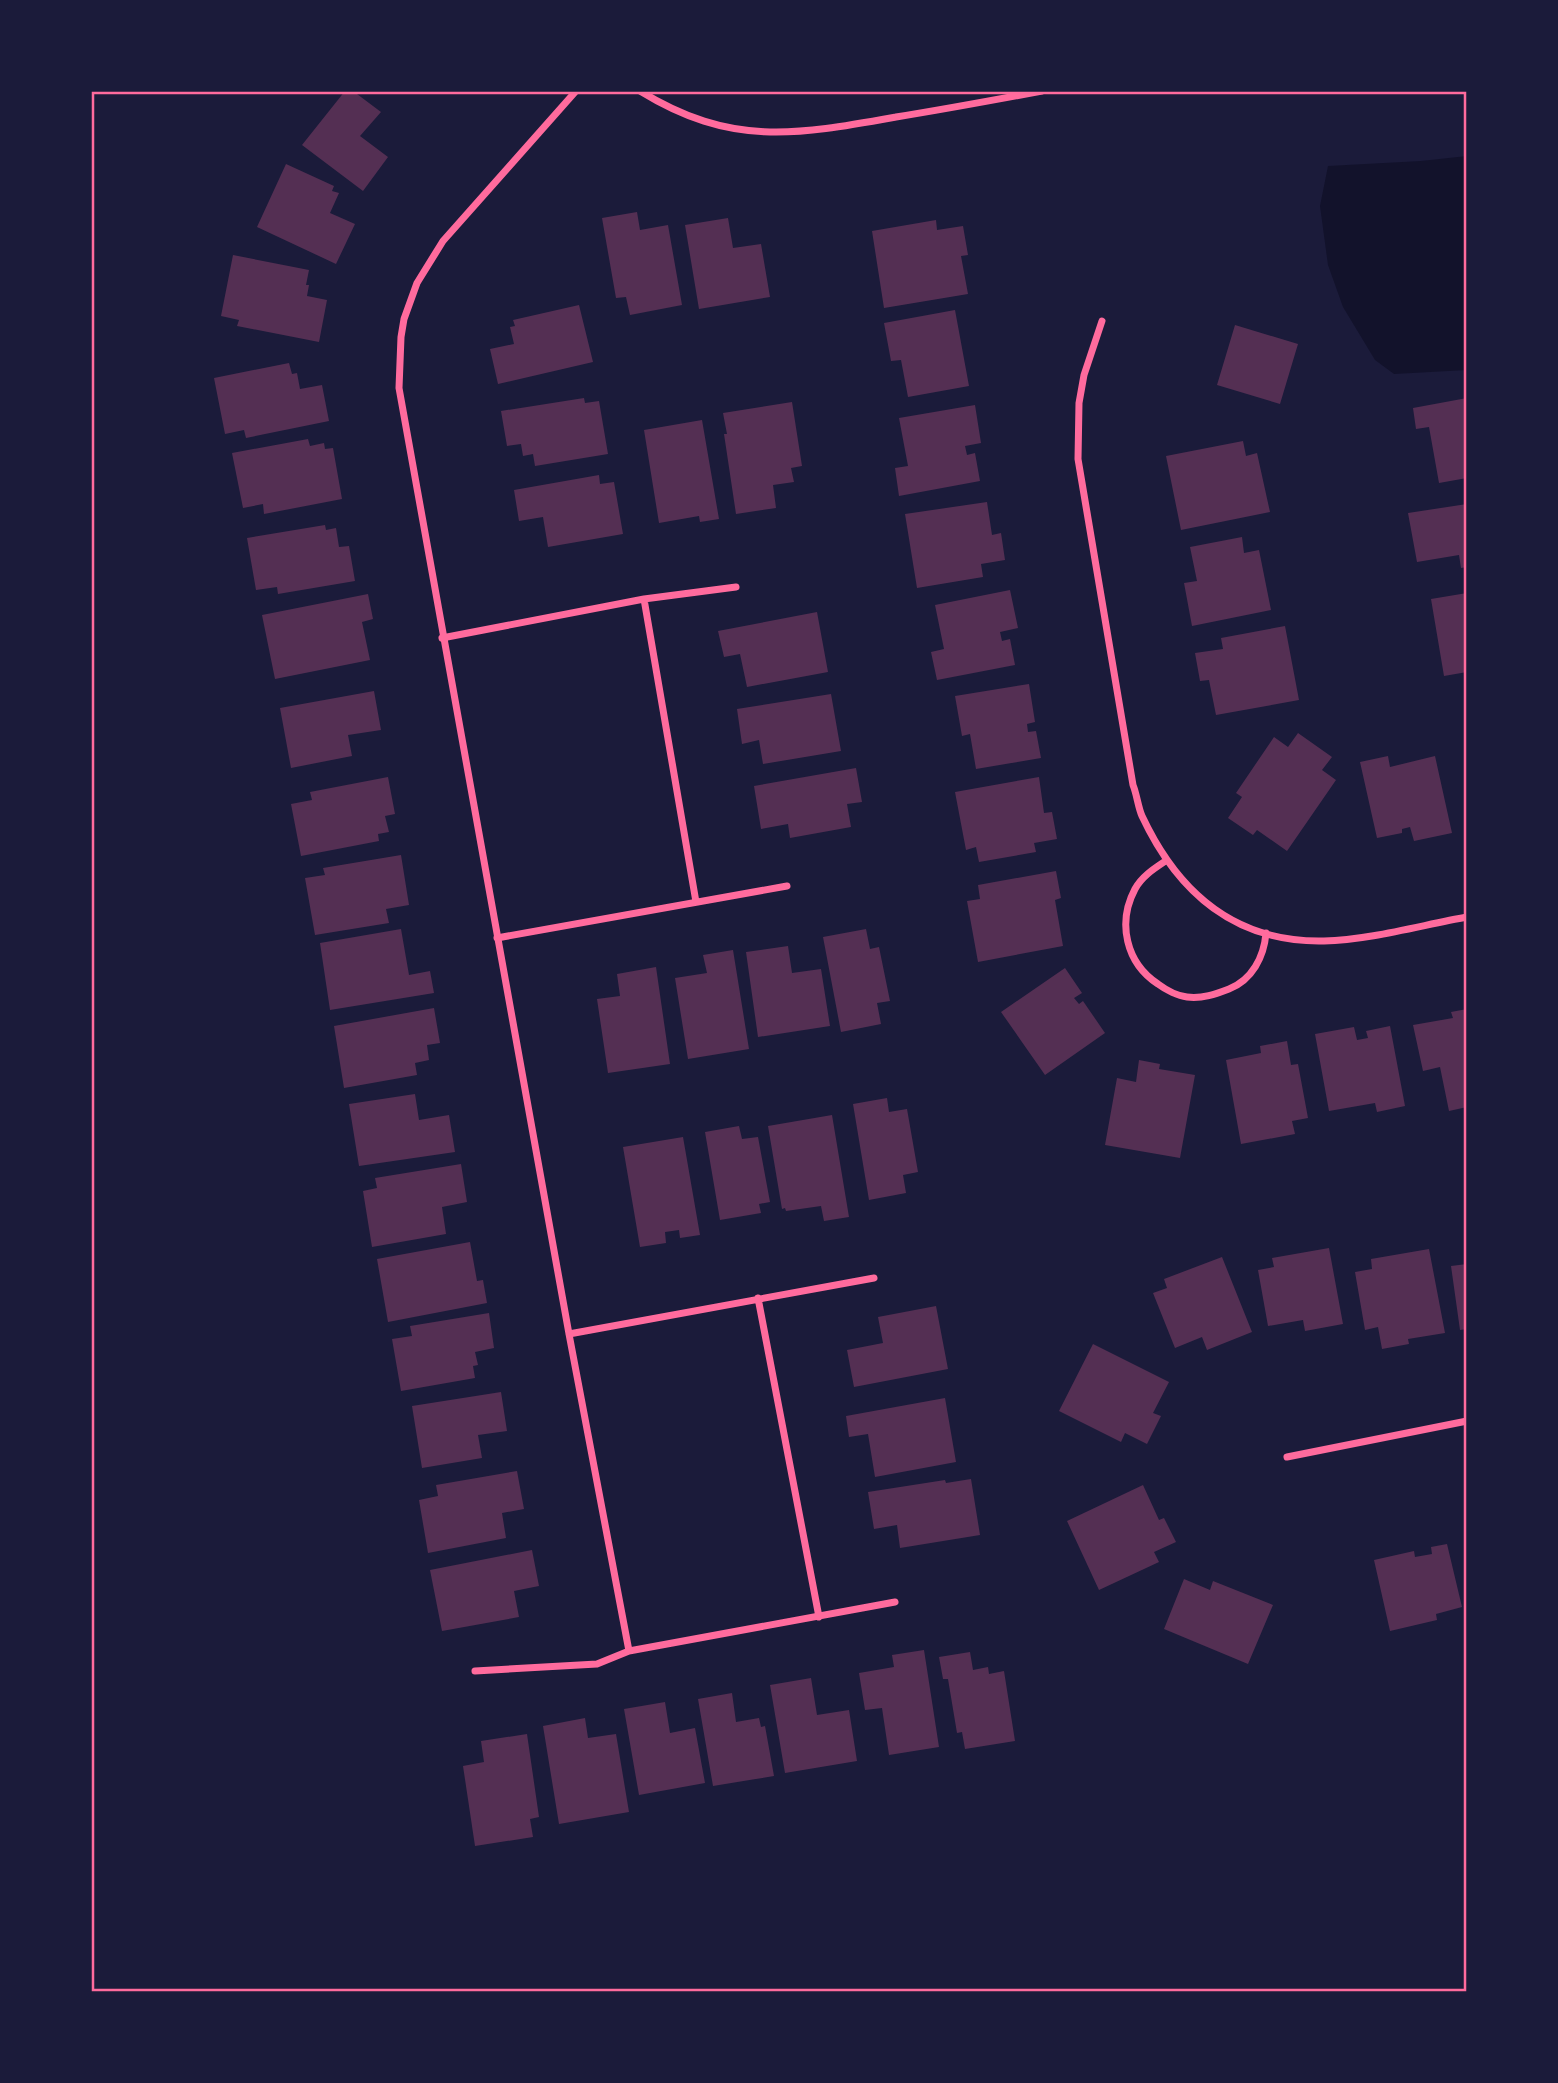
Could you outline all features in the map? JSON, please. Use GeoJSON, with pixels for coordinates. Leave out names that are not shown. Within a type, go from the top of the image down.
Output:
{"type":"FeatureCollection","features":[{"type":"Feature","properties":{"kind":"street"},"geometry":{"type":"LineString","coordinates":[[576,91],[443,242],[418,283],[404,318],[399,366],[400,400],[629,1651]]}},
{"type":"Feature","properties":{"kind":"street"},"geometry":{"type":"LineString","coordinates":[[640,91],[667,108],[727,128],[788,134],[831,129],[1042,91]]}},
{"type":"Feature","properties":{"kind":"street"},"geometry":{"type":"LineString","coordinates":[[1101,320],[1084,375],[1079,403],[1078,459],[1133,785],[1141,814],[1154,842],[1179,878],[1211,908],[1265,933],[1302,940],[1341,940],[1467,917]]}},
{"type":"Feature","properties":{"kind":"street"},"geometry":{"type":"LineString","coordinates":[[442,638],[644,599],[736,587]]}},
{"type":"Feature","properties":{"kind":"street"},"geometry":{"type":"LineString","coordinates":[[644,599],[696,902]]}},
{"type":"Feature","properties":{"kind":"street"},"geometry":{"type":"LineString","coordinates":[[1167,860],[1149,872],[1136,887],[1127,912],[1126,940],[1143,974],[1165,989],[1186,998],[1212,996],[1238,985],[1257,965],[1264,948],[1265,933]]}},
{"type":"Feature","properties":{"kind":"street"},"geometry":{"type":"LineString","coordinates":[[497,938],[787,886]]}},
{"type":"Feature","properties":{"kind":"street"},"geometry":{"type":"LineString","coordinates":[[569,1334],[874,1278]]}},
{"type":"Feature","properties":{"kind":"street"},"geometry":{"type":"LineString","coordinates":[[758,1298],[818,1617]]}},
{"type":"Feature","properties":{"kind":"street"},"geometry":{"type":"LineString","coordinates":[[1287,1457],[1467,1421]]}},
{"type":"Feature","properties":{"kind":"street"},"geometry":{"type":"LineString","coordinates":[[475,1671],[597,1664],[629,1651],[895,1602]]}},
{"type":"Feature","properties":{"kind":"shaded area"},"geometry":{"type":"Polygon","coordinates":[[[1467,156],[1467,370],[1394,374],[1375,360],[1343,307],[1328,265],[1320,206],[1328,166],[1467,156]]]}},
{"type":"Feature","properties":{"kind":"building"},"geometry":{"type":"Polygon","coordinates":[[[345,91],[353,91],[381,112],[360,136],[388,157],[363,191],[302,145],[345,91]]]}},
{"type":"Feature","properties":{"kind":"building"},"geometry":{"type":"Polygon","coordinates":[[[286,164],[334,186],[332,191],[339,193],[330,213],[355,224],[336,264],[257,227],[286,164]]]}},
{"type":"Feature","properties":{"kind":"building"},"geometry":{"type":"Polygon","coordinates":[[[637,212],[640,230],[668,225],[682,305],[630,315],[626,297],[616,298],[602,218],[637,212]]]}},
{"type":"Feature","properties":{"kind":"building"},"geometry":{"type":"Polygon","coordinates":[[[728,218],[733,248],[761,244],[770,297],[699,309],[685,225],[728,218]]]}},
{"type":"Feature","properties":{"kind":"building"},"geometry":{"type":"Polygon","coordinates":[[[936,220],[937,230],[963,226],[968,255],[961,256],[968,294],[884,308],[872,231],[936,220]]]}},
{"type":"Feature","properties":{"kind":"building"},"geometry":{"type":"Polygon","coordinates":[[[233,255],[309,270],[307,296],[327,300],[319,342],[237,326],[239,320],[221,316],[233,255]]]}},
{"type":"Feature","properties":{"kind":"building"},"geometry":{"type":"Polygon","coordinates":[[[579,305],[593,362],[498,384],[490,349],[514,344],[510,327],[515,326],[513,320],[579,305]]]}},
{"type":"Feature","properties":{"kind":"building"},"geometry":{"type":"Polygon","coordinates":[[[955,310],[969,386],[908,397],[901,360],[891,361],[884,323],[955,310]]]}},
{"type":"Feature","properties":{"kind":"building"},"geometry":{"type":"Polygon","coordinates":[[[1235,325],[1298,344],[1280,404],[1217,385],[1235,325]]]}},
{"type":"Feature","properties":{"kind":"building"},"geometry":{"type":"Polygon","coordinates":[[[289,363],[292,374],[297,373],[300,389],[322,385],[329,421],[246,438],[244,430],[225,434],[214,378],[289,363]]]}},
{"type":"Feature","properties":{"kind":"building"},"geometry":{"type":"Polygon","coordinates":[[[584,398],[585,403],[599,401],[608,454],[535,466],[533,454],[523,456],[521,444],[507,446],[501,411],[584,398]]]}},
{"type":"Feature","properties":{"kind":"building"},"geometry":{"type":"Polygon","coordinates":[[[1467,398],[1467,478],[1439,483],[1429,427],[1416,429],[1413,408],[1467,398]]]}},
{"type":"Feature","properties":{"kind":"building"},"geometry":{"type":"Polygon","coordinates":[[[792,402],[802,466],[791,468],[794,482],[773,485],[776,508],[736,514],[723,413],[792,402]]]}},
{"type":"Feature","properties":{"kind":"building"},"geometry":{"type":"Polygon","coordinates":[[[975,405],[981,443],[965,446],[967,455],[975,453],[980,481],[899,496],[895,468],[908,466],[899,418],[975,405]]]}},
{"type":"Feature","properties":{"kind":"building"},"geometry":{"type":"Polygon","coordinates":[[[702,420],[719,519],[700,522],[699,516],[659,523],[644,430],[702,420]]]}},
{"type":"Feature","properties":{"kind":"building"},"geometry":{"type":"Polygon","coordinates":[[[308,439],[310,446],[324,443],[325,449],[333,448],[342,499],[264,514],[263,504],[243,508],[232,453],[308,439]]]}},
{"type":"Feature","properties":{"kind":"building"},"geometry":{"type":"Polygon","coordinates":[[[1243,441],[1246,456],[1257,453],[1270,512],[1181,530],[1166,456],[1243,441]]]}},
{"type":"Feature","properties":{"kind":"building"},"geometry":{"type":"Polygon","coordinates":[[[599,475],[600,484],[614,482],[623,534],[548,547],[543,517],[519,521],[514,490],[599,475]]]}},
{"type":"Feature","properties":{"kind":"building"},"geometry":{"type":"Polygon","coordinates":[[[987,502],[992,535],[1001,533],[1005,560],[981,564],[983,577],[917,588],[905,514],[987,502]]]}},
{"type":"Feature","properties":{"kind":"building"},"geometry":{"type":"Polygon","coordinates":[[[1467,504],[1467,567],[1461,568],[1459,555],[1417,562],[1408,513],[1467,504]]]}},
{"type":"Feature","properties":{"kind":"building"},"geometry":{"type":"Polygon","coordinates":[[[325,525],[326,530],[336,528],[339,547],[349,546],[355,581],[278,594],[277,587],[256,590],[247,538],[325,525]]]}},
{"type":"Feature","properties":{"kind":"building"},"geometry":{"type":"Polygon","coordinates":[[[1242,537],[1244,553],[1259,550],[1271,610],[1192,626],[1184,583],[1197,581],[1190,547],[1242,537]]]}},
{"type":"Feature","properties":{"kind":"building"},"geometry":{"type":"Polygon","coordinates":[[[1010,590],[1018,628],[1000,632],[1002,641],[1010,639],[1015,665],[937,680],[931,652],[944,649],[935,605],[1010,590]]]}},
{"type":"Feature","properties":{"kind":"building"},"geometry":{"type":"Polygon","coordinates":[[[1467,593],[1467,672],[1444,676],[1431,599],[1467,593]]]}},
{"type":"Feature","properties":{"kind":"building"},"geometry":{"type":"Polygon","coordinates":[[[368,594],[373,619],[362,622],[370,660],[275,679],[262,615],[368,594]]]}},
{"type":"Feature","properties":{"kind":"building"},"geometry":{"type":"Polygon","coordinates":[[[817,612],[828,672],[747,687],[740,654],[724,657],[718,631],[817,612]]]}},
{"type":"Feature","properties":{"kind":"building"},"geometry":{"type":"Polygon","coordinates":[[[1285,626],[1299,700],[1216,715],[1209,680],[1200,681],[1195,653],[1223,649],[1221,638],[1285,626]]]}},
{"type":"Feature","properties":{"kind":"building"},"geometry":{"type":"Polygon","coordinates":[[[1029,684],[1035,722],[1027,724],[1028,732],[1036,731],[1041,758],[976,769],[970,734],[962,736],[955,696],[1029,684]]]}},
{"type":"Feature","properties":{"kind":"building"},"geometry":{"type":"Polygon","coordinates":[[[374,691],[381,730],[348,735],[352,756],[291,768],[280,708],[374,691]]]}},
{"type":"Feature","properties":{"kind":"building"},"geometry":{"type":"Polygon","coordinates":[[[831,694],[841,751],[763,764],[759,740],[742,744],[737,709],[831,694]]]}},
{"type":"Feature","properties":{"kind":"building"},"geometry":{"type":"Polygon","coordinates":[[[1298,733],[1332,757],[1322,770],[1336,780],[1287,851],[1257,830],[1253,835],[1228,818],[1242,797],[1236,793],[1274,737],[1288,747],[1298,733]]]}},
{"type":"Feature","properties":{"kind":"building"},"geometry":{"type":"Polygon","coordinates":[[[1388,756],[1390,767],[1435,756],[1452,833],[1414,841],[1410,827],[1402,829],[1402,833],[1377,838],[1360,762],[1388,756]]]}},
{"type":"Feature","properties":{"kind":"building"},"geometry":{"type":"Polygon","coordinates":[[[856,768],[862,802],[847,804],[851,827],[790,838],[788,824],[761,829],[754,786],[856,768]]]}},
{"type":"Feature","properties":{"kind":"building"},"geometry":{"type":"Polygon","coordinates":[[[388,777],[395,814],[385,816],[389,832],[378,834],[379,841],[301,856],[291,804],[312,800],[310,792],[388,777]]]}},
{"type":"Feature","properties":{"kind":"building"},"geometry":{"type":"Polygon","coordinates":[[[1039,777],[1044,813],[1052,812],[1057,839],[1034,843],[1036,852],[979,862],[976,847],[966,850],[955,792],[1039,777]]]}},
{"type":"Feature","properties":{"kind":"building"},"geometry":{"type":"Polygon","coordinates":[[[401,855],[409,905],[386,909],[389,923],[315,935],[305,878],[325,875],[323,868],[401,855]]]}},
{"type":"Feature","properties":{"kind":"building"},"geometry":{"type":"Polygon","coordinates":[[[1056,871],[1061,898],[1055,900],[1063,946],[978,962],[967,901],[980,899],[978,885],[1056,871]]]}},
{"type":"Feature","properties":{"kind":"building"},"geometry":{"type":"Polygon","coordinates":[[[401,929],[409,975],[430,971],[434,993],[330,1010],[320,943],[401,929]]]}},
{"type":"Feature","properties":{"kind":"building"},"geometry":{"type":"Polygon","coordinates":[[[866,929],[870,949],[879,947],[890,1001],[877,1003],[881,1024],[841,1032],[823,937],[866,929]]]}},
{"type":"Feature","properties":{"kind":"building"},"geometry":{"type":"Polygon","coordinates":[[[788,946],[792,973],[821,969],[830,1026],[758,1037],[746,952],[788,946]]]}},
{"type":"Feature","properties":{"kind":"building"},"geometry":{"type":"Polygon","coordinates":[[[733,950],[749,1049],[688,1059],[675,978],[707,973],[703,955],[733,950]]]}},
{"type":"Feature","properties":{"kind":"building"},"geometry":{"type":"Polygon","coordinates":[[[656,967],[670,1064],[608,1073],[597,999],[620,996],[617,974],[656,967]]]}},
{"type":"Feature","properties":{"kind":"building"},"geometry":{"type":"Polygon","coordinates":[[[1065,968],[1082,993],[1074,998],[1079,1004],[1083,1001],[1105,1033],[1045,1075],[1001,1012],[1065,968]]]}},
{"type":"Feature","properties":{"kind":"building"},"geometry":{"type":"Polygon","coordinates":[[[434,1008],[440,1043],[427,1045],[429,1060],[415,1063],[417,1075],[344,1088],[334,1026],[434,1008]]]}},
{"type":"Feature","properties":{"kind":"building"},"geometry":{"type":"Polygon","coordinates":[[[1467,1009],[1467,1107],[1449,1111],[1440,1067],[1423,1071],[1413,1025],[1453,1018],[1451,1012],[1467,1009]]]}},
{"type":"Feature","properties":{"kind":"building"},"geometry":{"type":"Polygon","coordinates":[[[1390,1026],[1405,1106],[1377,1112],[1375,1103],[1329,1111],[1315,1034],[1354,1027],[1357,1040],[1368,1038],[1366,1031],[1390,1026]]]}},
{"type":"Feature","properties":{"kind":"building"},"geometry":{"type":"Polygon","coordinates":[[[1287,1041],[1291,1065],[1298,1064],[1308,1118],[1292,1121],[1295,1134],[1241,1144],[1226,1060],[1261,1053],[1260,1046],[1287,1041]]]}},
{"type":"Feature","properties":{"kind":"building"},"geometry":{"type":"Polygon","coordinates":[[[1139,1060],[1160,1064],[1159,1069],[1195,1075],[1180,1158],[1105,1145],[1117,1078],[1136,1082],[1139,1060]]]}},
{"type":"Feature","properties":{"kind":"building"},"geometry":{"type":"Polygon","coordinates":[[[415,1094],[419,1120],[449,1115],[455,1152],[359,1166],[349,1104],[415,1094]]]}},
{"type":"Feature","properties":{"kind":"building"},"geometry":{"type":"Polygon","coordinates":[[[887,1098],[889,1112],[907,1109],[918,1172],[903,1175],[906,1193],[869,1200],[853,1104],[887,1098]]]}},
{"type":"Feature","properties":{"kind":"building"},"geometry":{"type":"Polygon","coordinates":[[[832,1115],[849,1217],[824,1221],[821,1206],[786,1211],[785,1208],[782,1209],[768,1126],[832,1115]]]}},
{"type":"Feature","properties":{"kind":"building"},"geometry":{"type":"Polygon","coordinates":[[[739,1126],[742,1139],[758,1137],[770,1202],[759,1204],[761,1213],[720,1220],[705,1132],[739,1126]]]}},
{"type":"Feature","properties":{"kind":"building"},"geometry":{"type":"Polygon","coordinates":[[[683,1137],[700,1235],[680,1238],[679,1230],[665,1232],[666,1243],[640,1247],[623,1147],[683,1137]]]}},
{"type":"Feature","properties":{"kind":"building"},"geometry":{"type":"Polygon","coordinates":[[[461,1164],[467,1202],[442,1207],[446,1234],[372,1247],[363,1191],[377,1188],[375,1178],[461,1164]]]}},
{"type":"Feature","properties":{"kind":"building"},"geometry":{"type":"Polygon","coordinates":[[[470,1242],[477,1281],[483,1280],[487,1303],[388,1322],[377,1259],[470,1242]]]}},
{"type":"Feature","properties":{"kind":"building"},"geometry":{"type":"Polygon","coordinates":[[[1329,1248],[1343,1324],[1305,1331],[1303,1320],[1268,1326],[1258,1270],[1274,1267],[1272,1258],[1329,1248]]]}},
{"type":"Feature","properties":{"kind":"building"},"geometry":{"type":"Polygon","coordinates":[[[1429,1249],[1445,1333],[1408,1339],[1409,1344],[1382,1349],[1378,1327],[1365,1330],[1355,1272],[1372,1269],[1371,1259],[1429,1249]]]}},
{"type":"Feature","properties":{"kind":"building"},"geometry":{"type":"Polygon","coordinates":[[[1222,1257],[1252,1332],[1207,1350],[1202,1337],[1175,1348],[1153,1293],[1167,1288],[1164,1279],[1222,1257]]]}},
{"type":"Feature","properties":{"kind":"building"},"geometry":{"type":"Polygon","coordinates":[[[1467,1264],[1467,1329],[1460,1330],[1451,1266],[1467,1264]]]}},
{"type":"Feature","properties":{"kind":"building"},"geometry":{"type":"Polygon","coordinates":[[[936,1306],[948,1369],[854,1387],[847,1350],[883,1343],[878,1317],[936,1306]]]}},
{"type":"Feature","properties":{"kind":"building"},"geometry":{"type":"Polygon","coordinates":[[[489,1313],[494,1348],[475,1352],[478,1365],[473,1366],[475,1378],[401,1391],[392,1339],[412,1336],[410,1326],[489,1313]]]}},
{"type":"Feature","properties":{"kind":"building"},"geometry":{"type":"Polygon","coordinates":[[[1093,1344],[1169,1382],[1153,1413],[1161,1416],[1147,1444],[1125,1433],[1121,1442],[1059,1411],[1093,1344]]]}},
{"type":"Feature","properties":{"kind":"building"},"geometry":{"type":"Polygon","coordinates":[[[501,1392],[507,1431],[478,1435],[482,1458],[422,1468],[412,1406],[501,1392]]]}},
{"type":"Feature","properties":{"kind":"building"},"geometry":{"type":"Polygon","coordinates":[[[945,1398],[956,1462],[875,1477],[868,1434],[849,1437],[846,1416],[945,1398]]]}},
{"type":"Feature","properties":{"kind":"building"},"geometry":{"type":"Polygon","coordinates":[[[517,1471],[524,1509],[502,1513],[506,1538],[428,1553],[419,1500],[438,1496],[436,1485],[517,1471]]]}},
{"type":"Feature","properties":{"kind":"building"},"geometry":{"type":"Polygon","coordinates":[[[971,1479],[980,1535],[900,1548],[897,1525],[874,1529],[868,1492],[945,1480],[946,1483],[971,1479]]]}},
{"type":"Feature","properties":{"kind":"building"},"geometry":{"type":"Polygon","coordinates":[[[1143,1485],[1159,1520],[1164,1518],[1176,1542],[1154,1552],[1159,1562],[1099,1590],[1067,1521],[1143,1485]]]}},
{"type":"Feature","properties":{"kind":"building"},"geometry":{"type":"Polygon","coordinates":[[[1447,1544],[1462,1607],[1436,1614],[1437,1620],[1390,1631],[1374,1560],[1414,1551],[1415,1557],[1432,1554],[1431,1547],[1447,1544]]]}},
{"type":"Feature","properties":{"kind":"building"},"geometry":{"type":"Polygon","coordinates":[[[532,1550],[539,1586],[514,1591],[519,1617],[442,1631],[430,1570],[532,1550]]]}},
{"type":"Feature","properties":{"kind":"building"},"geometry":{"type":"Polygon","coordinates":[[[1184,1579],[1210,1590],[1213,1581],[1273,1605],[1248,1664],[1164,1629],[1184,1579]]]}},
{"type":"Feature","properties":{"kind":"building"},"geometry":{"type":"Polygon","coordinates":[[[924,1650],[939,1747],[889,1755],[882,1708],[865,1710],[859,1673],[894,1667],[892,1655],[924,1650]]]}},
{"type":"Feature","properties":{"kind":"building"},"geometry":{"type":"Polygon","coordinates":[[[970,1652],[973,1670],[988,1667],[989,1674],[1004,1671],[1015,1741],[965,1749],[962,1732],[957,1733],[948,1679],[943,1679],[939,1657],[970,1652]]]}},
{"type":"Feature","properties":{"kind":"building"},"geometry":{"type":"Polygon","coordinates":[[[811,1678],[817,1715],[849,1710],[857,1761],[785,1773],[770,1685],[811,1678]]]}},
{"type":"Feature","properties":{"kind":"building"},"geometry":{"type":"Polygon","coordinates":[[[732,1693],[736,1722],[759,1718],[761,1727],[765,1726],[774,1776],[713,1786],[698,1699],[732,1693]]]}},
{"type":"Feature","properties":{"kind":"building"},"geometry":{"type":"Polygon","coordinates":[[[665,1702],[670,1733],[695,1728],[705,1783],[639,1795],[624,1709],[665,1702]]]}},
{"type":"Feature","properties":{"kind":"building"},"geometry":{"type":"Polygon","coordinates":[[[585,1718],[588,1738],[616,1734],[629,1812],[559,1824],[543,1726],[585,1718]]]}},
{"type":"Feature","properties":{"kind":"building"},"geometry":{"type":"Polygon","coordinates":[[[527,1734],[539,1817],[530,1819],[533,1837],[475,1846],[463,1766],[484,1762],[481,1741],[527,1734]]]}}]}
